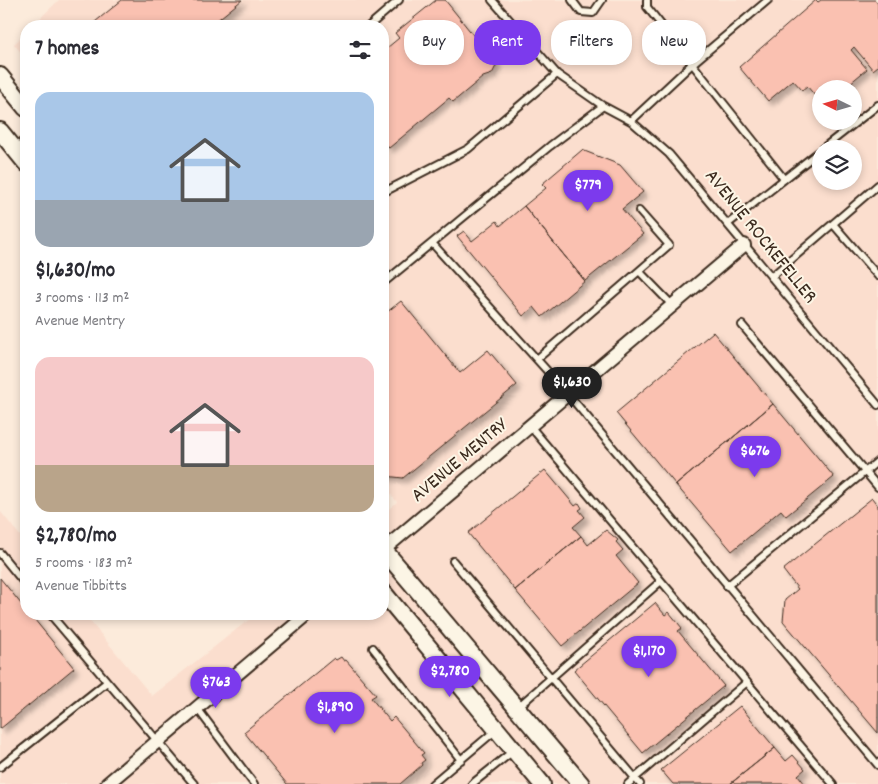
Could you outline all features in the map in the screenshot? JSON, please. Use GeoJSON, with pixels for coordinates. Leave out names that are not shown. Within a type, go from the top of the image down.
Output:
{"type":"FeatureCollection","features":[{"type":"Feature","properties":{"kind":"street"},"geometry":{"type":"LineString","coordinates":[[0,76],[20,101]]}},
{"type":"Feature","properties":{"kind":"street"},"geometry":{"type":"LineString","coordinates":[[0,131],[20,155]]}},
{"type":"Feature","properties":{"kind":"street","name":"AVENUE MENTRY"},"geometry":{"type":"LineString","coordinates":[[389,544],[744,245]]}},
{"type":"Feature","properties":{"kind":"street"},"geometry":{"type":"LineString","coordinates":[[389,556],[581,784]]}},
{"type":"Feature","properties":{"kind":"street"},"geometry":{"type":"LineString","coordinates":[[389,599],[542,784]]}},
{"type":"Feature","properties":{"kind":"street"},"geometry":{"type":"LineString","coordinates":[[107,784],[301,620]]}},
{"type":"Feature","properties":{"kind":"lane"},"geometry":{"type":"LineString","coordinates":[[376,20],[399,0]]}},
{"type":"Feature","properties":{"kind":"lane","name":"AVENUE ROCKEFELLER"},"geometry":{"type":"LineString","coordinates":[[492,0],[557,74],[603,106],[631,120],[670,154],[878,404]]}},
{"type":"Feature","properties":{"kind":"lane"},"geometry":{"type":"LineString","coordinates":[[572,0],[581,12],[593,13],[602,0]]}},
{"type":"Feature","properties":{"kind":"lane"},"geometry":{"type":"LineString","coordinates":[[706,52],[768,0]]}},
{"type":"Feature","properties":{"kind":"lane"},"geometry":{"type":"LineString","coordinates":[[647,4],[659,20]]}},
{"type":"Feature","properties":{"kind":"lane"},"geometry":{"type":"LineString","coordinates":[[631,120],[691,65]]}},
{"type":"Feature","properties":{"kind":"lane"},"geometry":{"type":"LineString","coordinates":[[693,65],[784,179]]}},
{"type":"Feature","properties":{"kind":"lane"},"geometry":{"type":"LineString","coordinates":[[389,189],[468,149],[557,74]]}},
{"type":"Feature","properties":{"kind":"lane"},"geometry":{"type":"LineString","coordinates":[[833,140],[878,105]]}},
{"type":"Feature","properties":{"kind":"lane"},"geometry":{"type":"LineString","coordinates":[[389,278],[550,146],[603,106]]}},
{"type":"Feature","properties":{"kind":"lane"},"geometry":{"type":"LineString","coordinates":[[729,223],[812,157]]}},
{"type":"Feature","properties":{"kind":"lane"},"geometry":{"type":"LineString","coordinates":[[771,277],[878,185]]}},
{"type":"Feature","properties":{"kind":"lane"},"geometry":{"type":"LineString","coordinates":[[537,359],[668,245],[639,211]]}},
{"type":"Feature","properties":{"kind":"lane"},"geometry":{"type":"LineString","coordinates":[[832,224],[878,276]]}},
{"type":"Feature","properties":{"kind":"lane"},"geometry":{"type":"LineString","coordinates":[[432,243],[568,394],[878,765]]}},
{"type":"Feature","properties":{"kind":"lane"},"geometry":{"type":"LineString","coordinates":[[639,271],[673,306]]}},
{"type":"Feature","properties":{"kind":"lane"},"geometry":{"type":"LineString","coordinates":[[742,325],[878,488]]}},
{"type":"Feature","properties":{"kind":"lane"},"geometry":{"type":"LineString","coordinates":[[530,426],[833,784]]}},
{"type":"Feature","properties":{"kind":"lane"},"geometry":{"type":"LineString","coordinates":[[728,586],[878,461]]}},
{"type":"Feature","properties":{"kind":"lane"},"geometry":{"type":"LineString","coordinates":[[0,553],[20,578]]}},
{"type":"Feature","properties":{"kind":"lane"},"geometry":{"type":"LineString","coordinates":[[452,561],[638,781]]}},
{"type":"Feature","properties":{"kind":"lane"},"geometry":{"type":"LineString","coordinates":[[517,708],[661,581]]}},
{"type":"Feature","properties":{"kind":"lane"},"geometry":{"type":"LineString","coordinates":[[55,620],[194,784]]}},
{"type":"Feature","properties":{"kind":"lane"},"geometry":{"type":"LineString","coordinates":[[373,648],[461,760]]}},
{"type":"Feature","properties":{"kind":"lane"},"geometry":{"type":"LineString","coordinates":[[0,767],[107,682]]}},
{"type":"Feature","properties":{"kind":"lane"},"geometry":{"type":"LineString","coordinates":[[628,784],[638,781],[747,682]]}},
{"type":"Feature","properties":{"kind":"lane"},"geometry":{"type":"LineString","coordinates":[[196,708],[254,784]]}},
{"type":"Feature","properties":{"kind":"lane"},"geometry":{"type":"LineString","coordinates":[[432,784],[497,730]]}},
{"type":"Feature","properties":{"kind":"lane"},"geometry":{"type":"LineString","coordinates":[[472,784],[514,750]]}},
{"type":"Feature","properties":{"kind":"shaded area"},"geometry":{"type":"Polygon","coordinates":[[[59,0],[878,0],[878,784],[0,784],[0,511],[20,536],[20,620],[89,620],[152,696],[248,620],[389,620],[389,509],[397,502],[389,492],[389,20],[38,20],[59,0]]]}},
{"type":"Feature","properties":{"kind":"shaded area"},"geometry":{"type":"Polygon","coordinates":[[[20,38],[20,52],[14,44],[20,38]]]}},
{"type":"Feature","properties":{"kind":"building"},"geometry":{"type":"Polygon","coordinates":[[[122,0],[242,0],[217,20],[97,20],[122,0]]]}},
{"type":"Feature","properties":{"kind":"building"},"geometry":{"type":"Polygon","coordinates":[[[436,0],[445,0],[461,20],[411,20],[436,0]]]}},
{"type":"Feature","properties":{"kind":"building"},"geometry":{"type":"Polygon","coordinates":[[[816,0],[818,2],[821,0],[875,0],[878,4],[878,66],[873,70],[854,47],[851,50],[867,69],[854,80],[812,80],[812,92],[807,86],[802,90],[793,80],[768,101],[739,67],[816,0]]]}},
{"type":"Feature","properties":{"kind":"building"},"geometry":{"type":"Polygon","coordinates":[[[464,24],[474,36],[474,65],[496,66],[492,74],[483,77],[453,102],[449,98],[389,148],[389,46],[399,38],[395,33],[404,26],[404,65],[464,65],[464,24]]]}},
{"type":"Feature","properties":{"kind":"building"},"geometry":{"type":"Polygon","coordinates":[[[582,150],[620,165],[643,192],[622,209],[643,234],[585,281],[524,206],[546,188],[542,184],[582,150]]]}},
{"type":"Feature","properties":{"kind":"building"},"geometry":{"type":"Polygon","coordinates":[[[524,206],[585,281],[542,317],[534,307],[523,316],[457,236],[464,231],[472,241],[497,221],[500,226],[524,206]]]}},
{"type":"Feature","properties":{"kind":"building"},"geometry":{"type":"Polygon","coordinates":[[[401,301],[460,373],[488,350],[517,385],[403,478],[389,476],[389,310],[401,301]]]}},
{"type":"Feature","properties":{"kind":"building"},"geometry":{"type":"Polygon","coordinates":[[[713,332],[773,404],[676,485],[616,413],[713,332]]]}},
{"type":"Feature","properties":{"kind":"building"},"geometry":{"type":"Polygon","coordinates":[[[773,404],[834,477],[786,516],[781,510],[732,551],[676,485],[773,404]]]}},
{"type":"Feature","properties":{"kind":"building"},"geometry":{"type":"Polygon","coordinates":[[[545,470],[575,506],[579,503],[582,508],[579,510],[585,517],[573,527],[581,536],[515,590],[468,533],[545,470]]]}},
{"type":"Feature","properties":{"kind":"building"},"geometry":{"type":"Polygon","coordinates":[[[872,498],[878,506],[878,733],[783,621],[785,600],[798,589],[783,570],[872,498]]]}},
{"type":"Feature","properties":{"kind":"building"},"geometry":{"type":"Polygon","coordinates":[[[606,530],[618,540],[616,542],[623,550],[616,556],[638,583],[562,646],[515,590],[581,536],[588,545],[606,530]]]}},
{"type":"Feature","properties":{"kind":"building"},"geometry":{"type":"Polygon","coordinates":[[[0,578],[20,603],[20,620],[35,620],[74,668],[0,729],[0,578]]]}},
{"type":"Feature","properties":{"kind":"building"},"geometry":{"type":"Polygon","coordinates":[[[655,603],[665,615],[669,612],[682,628],[678,631],[724,686],[643,753],[574,670],[655,603]]]}},
{"type":"Feature","properties":{"kind":"building"},"geometry":{"type":"Polygon","coordinates":[[[341,657],[344,661],[346,660],[376,695],[371,698],[390,721],[394,717],[424,753],[421,755],[425,760],[421,763],[422,765],[400,784],[287,784],[244,732],[334,658],[336,660],[341,657]]]}},
{"type":"Feature","properties":{"kind":"building"},"geometry":{"type":"Polygon","coordinates":[[[740,706],[775,748],[730,784],[673,784],[661,770],[740,706]]]}},
{"type":"Feature","properties":{"kind":"building"},"geometry":{"type":"Polygon","coordinates":[[[775,748],[786,761],[793,755],[805,769],[798,775],[805,784],[730,784],[775,748]]]}}]}
